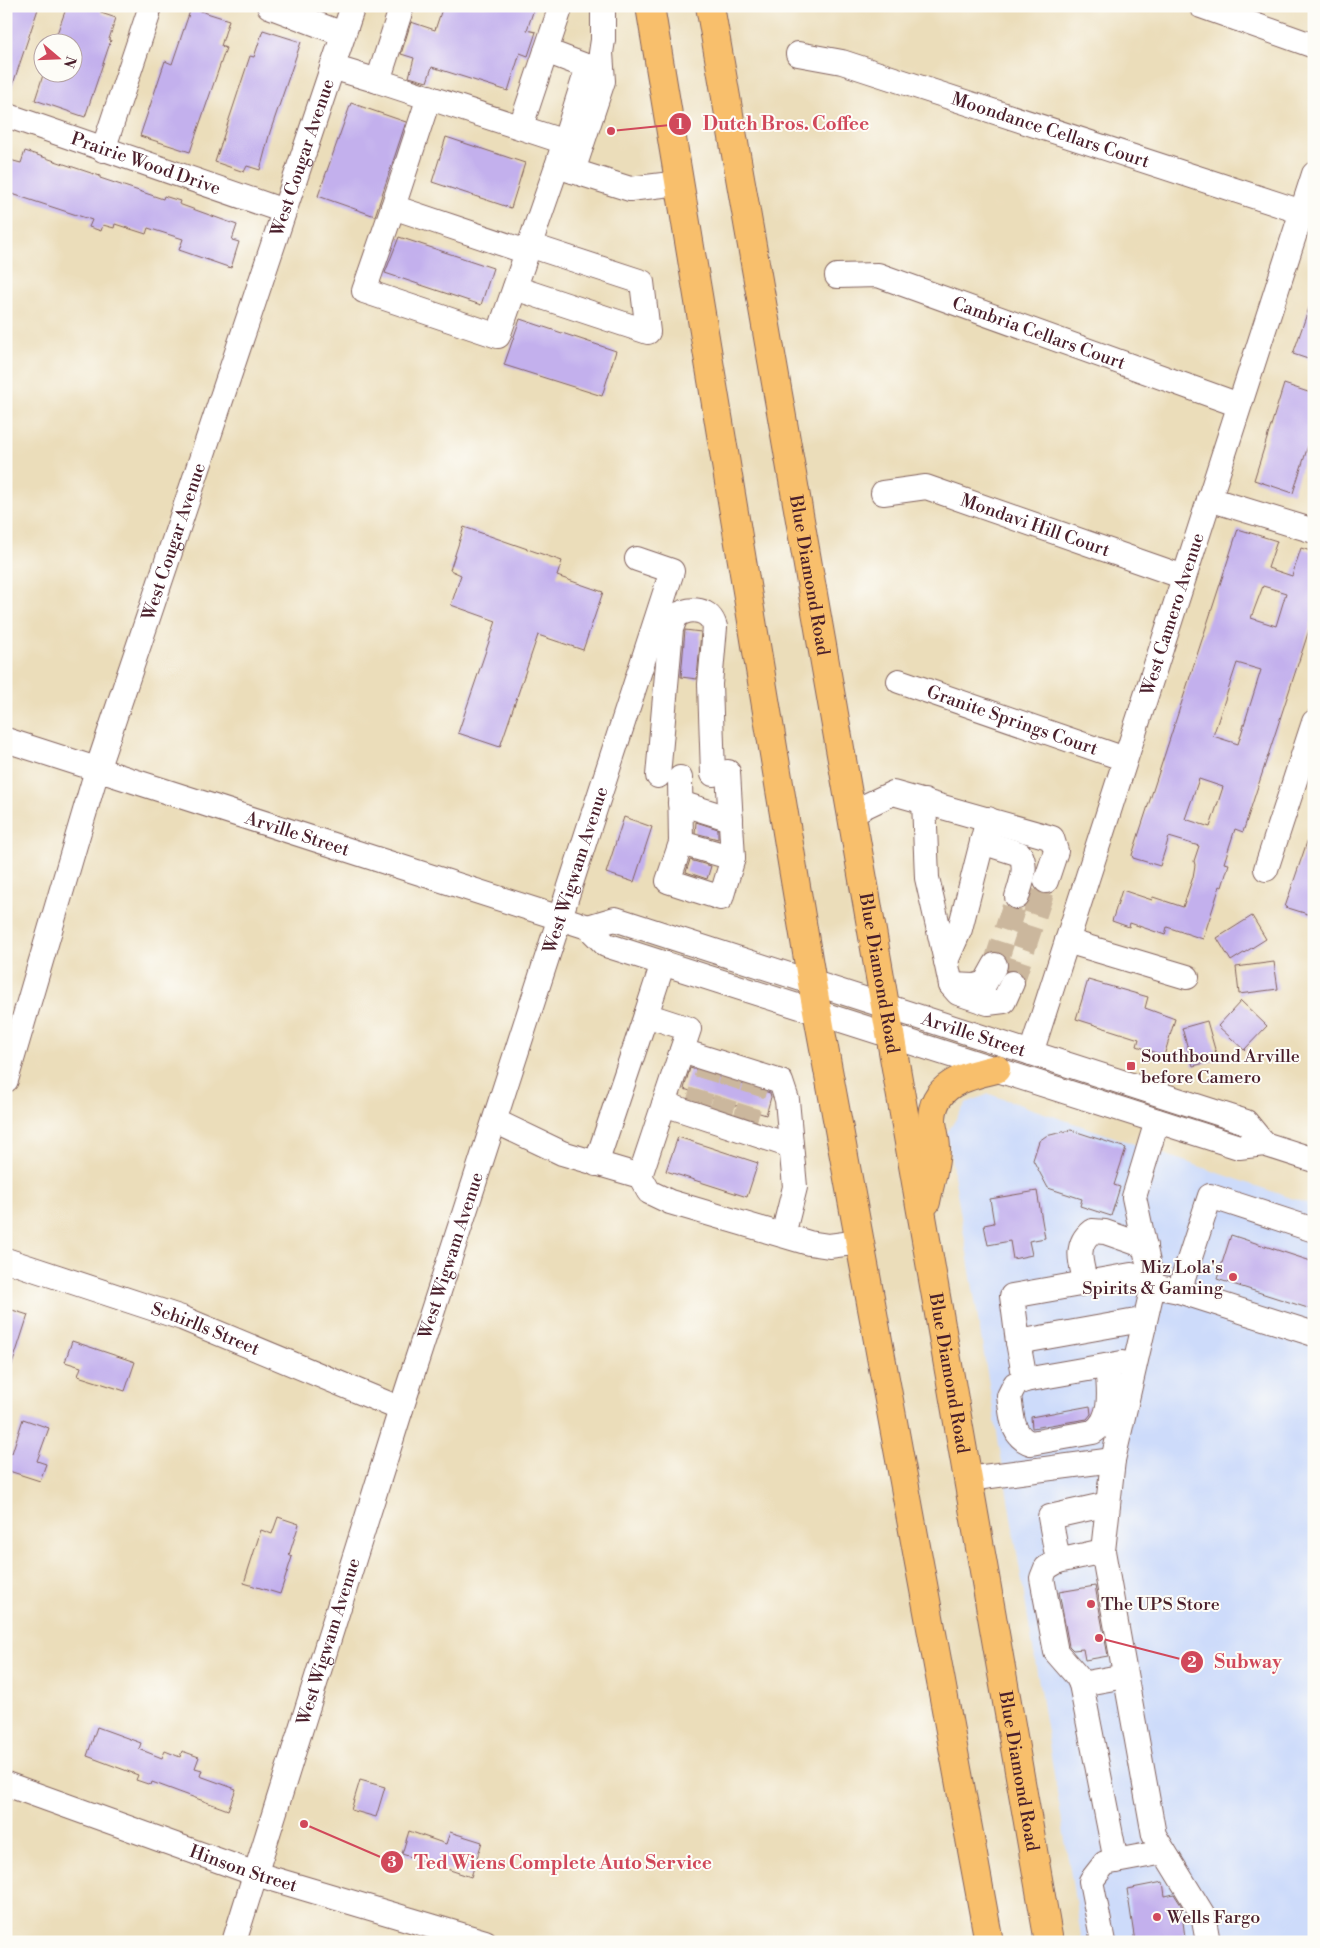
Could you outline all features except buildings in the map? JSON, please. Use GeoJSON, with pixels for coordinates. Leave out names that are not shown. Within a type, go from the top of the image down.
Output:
{"type":"FeatureCollection","features":[{"type":"Feature","properties":{"kind":"highway"},"geometry":{"type":"LineString","coordinates":[[650,6],[812,983],[989,1942]]}},
{"type":"Feature","properties":{"kind":"highway","name":"Blue Diamond Road"},"geometry":{"type":"LineString","coordinates":[[710,6],[1049,1942]]}},
{"type":"Feature","properties":{"kind":"highway"},"geometry":{"type":"LineString","coordinates":[[923,1221],[936,1149],[932,1121],[934,1105],[943,1090],[958,1079],[996,1069]]}},
{"type":"Feature","properties":{"kind":"street"},"geometry":{"type":"LineString","coordinates":[[269,6],[305,12],[343,34]]}},
{"type":"Feature","properties":{"kind":"street","name":"West Cougar Avenue"},"geometry":{"type":"LineString","coordinates":[[6,1080],[97,770],[353,6]]}},
{"type":"Feature","properties":{"kind":"street"},"geometry":{"type":"LineString","coordinates":[[378,81],[402,6]]}},
{"type":"Feature","properties":{"kind":"street"},"geometry":{"type":"LineString","coordinates":[[521,126],[561,6]]}},
{"type":"Feature","properties":{"kind":"street"},"geometry":{"type":"LineString","coordinates":[[595,6],[596,62]]}},
{"type":"Feature","properties":{"kind":"street"},"geometry":{"type":"LineString","coordinates":[[429,97],[364,291],[498,336],[528,249],[565,168],[586,104],[603,40],[603,6]]}},
{"type":"Feature","properties":{"kind":"street"},"geometry":{"type":"LineString","coordinates":[[1201,6],[1314,46]]}},
{"type":"Feature","properties":{"kind":"street"},"geometry":{"type":"LineString","coordinates":[[103,150],[148,14]]}},
{"type":"Feature","properties":{"kind":"street"},"geometry":{"type":"LineString","coordinates":[[546,51],[583,65],[596,62]]}},
{"type":"Feature","properties":{"kind":"street","name":"Moondance Cellars Court"},"geometry":{"type":"LineString","coordinates":[[798,54],[842,62],[1302,212]]}},
{"type":"Feature","properties":{"kind":"street"},"geometry":{"type":"LineString","coordinates":[[332,67],[521,126],[565,142]]}},
{"type":"Feature","properties":{"kind":"street"},"geometry":{"type":"LineString","coordinates":[[565,168],[565,142],[586,104]]}},
{"type":"Feature","properties":{"kind":"street","name":"Prairie Wood Drive"},"geometry":{"type":"LineString","coordinates":[[6,115],[284,211]]}},
{"type":"Feature","properties":{"kind":"street"},"geometry":{"type":"LineString","coordinates":[[565,168],[630,189],[679,183]]}},
{"type":"Feature","properties":{"kind":"street","name":"West Camero Avenue"},"geometry":{"type":"LineString","coordinates":[[1031,1053],[1314,174]]}},
{"type":"Feature","properties":{"kind":"street"},"geometry":{"type":"LineString","coordinates":[[393,207],[642,282],[648,332],[515,288]]}},
{"type":"Feature","properties":{"kind":"street","name":"Cambria Cellars Court"},"geometry":{"type":"LineString","coordinates":[[837,276],[878,275],[1239,406]]}},
{"type":"Feature","properties":{"kind":"street","name":"Mondavi Hill Court"},"geometry":{"type":"LineString","coordinates":[[883,493],[926,487],[1184,577]]}},
{"type":"Feature","properties":{"kind":"street"},"geometry":{"type":"LineString","coordinates":[[1209,499],[1314,531]]}},
{"type":"Feature","properties":{"kind":"street","name":"West Wigwam Avenue"},"geometry":{"type":"LineString","coordinates":[[234,1942],[401,1409],[672,571],[637,559]]}},
{"type":"Feature","properties":{"kind":"street"},"geometry":{"type":"LineString","coordinates":[[690,610],[708,614],[713,620],[715,627],[710,684],[721,773],[731,819],[733,858],[721,898],[668,881],[681,843],[680,804],[669,777],[671,629],[676,616],[690,610]]}},
{"type":"Feature","properties":{"kind":"street","name":"Granite Springs Court"},"geometry":{"type":"LineString","coordinates":[[899,681],[1125,759]]}},
{"type":"Feature","properties":{"kind":"street"},"geometry":{"type":"LineString","coordinates":[[1266,869],[1314,722]]}},
{"type":"Feature","properties":{"kind":"street","name":"Arville Street"},"geometry":{"type":"LineString","coordinates":[[6,740],[588,927],[606,945],[1239,1147],[1264,1144],[1314,1160]]}},
{"type":"Feature","properties":{"kind":"street"},"geometry":{"type":"LineString","coordinates":[[851,813],[893,793],[1052,838],[1056,851],[1046,880]]}},
{"type":"Feature","properties":{"kind":"street"},"geometry":{"type":"LineString","coordinates":[[924,801],[927,878],[951,985],[958,993],[988,1003],[1004,1001],[1012,983]]}},
{"type":"Feature","properties":{"kind":"street"},"geometry":{"type":"LineString","coordinates":[[680,804],[731,819]]}},
{"type":"Feature","properties":{"kind":"street"},"geometry":{"type":"LineString","coordinates":[[946,961],[960,929],[988,819]]}},
{"type":"Feature","properties":{"kind":"street"},"geometry":{"type":"LineString","coordinates":[[982,842],[1020,854],[1023,859],[1023,872],[1017,897]]}},
{"type":"Feature","properties":{"kind":"street"},"geometry":{"type":"LineString","coordinates":[[681,843],[733,858]]}},
{"type":"Feature","properties":{"kind":"street","name":"Arville Street"},"geometry":{"type":"LineString","coordinates":[[588,927],[615,919],[1246,1122],[1264,1144]]}},
{"type":"Feature","properties":{"kind":"street"},"geometry":{"type":"LineString","coordinates":[[1067,941],[1188,977]]}},
{"type":"Feature","properties":{"kind":"street"},"geometry":{"type":"LineString","coordinates":[[596,1164],[663,963]]}},
{"type":"Feature","properties":{"kind":"street"},"geometry":{"type":"LineString","coordinates":[[951,985],[975,986],[985,983],[994,965]]}},
{"type":"Feature","properties":{"kind":"street"},"geometry":{"type":"LineString","coordinates":[[646,1014],[689,1029],[640,1176],[648,1192],[670,1202],[809,1243],[829,1246],[860,1242]]}},
{"type":"Feature","properties":{"kind":"street"},"geometry":{"type":"LineString","coordinates":[[682,1051],[781,1082],[787,1100],[795,1187],[783,1235]]}},
{"type":"Feature","properties":{"kind":"street"},"geometry":{"type":"LineString","coordinates":[[664,1104],[791,1146]]}},
{"type":"Feature","properties":{"kind":"street"},"geometry":{"type":"LineString","coordinates":[[495,1121],[562,1153],[640,1176]]}},
{"type":"Feature","properties":{"kind":"street"},"geometry":{"type":"LineString","coordinates":[[1157,1121],[1134,1197],[1153,1286],[1113,1460],[1104,1551],[1154,1835],[1203,1915],[1208,1942]]}},
{"type":"Feature","properties":{"kind":"street"},"geometry":{"type":"LineString","coordinates":[[1179,1291],[1210,1196],[1314,1230]]}},
{"type":"Feature","properties":{"kind":"street"},"geometry":{"type":"LineString","coordinates":[[1086,1283],[1079,1252],[1083,1238],[1092,1231],[1105,1232],[1145,1246]]}},
{"type":"Feature","properties":{"kind":"street","name":"Schirlls Street"},"geometry":{"type":"LineString","coordinates":[[6,1260],[182,1318],[401,1409]]}},
{"type":"Feature","properties":{"kind":"street"},"geometry":{"type":"LineString","coordinates":[[1025,1380],[1012,1296],[1131,1275],[1153,1286],[1179,1291],[1314,1334]]}},
{"type":"Feature","properties":{"kind":"street"},"geometry":{"type":"LineString","coordinates":[[1018,1342],[1136,1321],[1144,1326]]}},
{"type":"Feature","properties":{"kind":"street"},"geometry":{"type":"LineString","coordinates":[[1106,1366],[1109,1390],[1108,1408],[1100,1428],[1093,1432],[1031,1443],[1023,1441],[1017,1434],[1009,1396],[1015,1384],[1025,1380],[1136,1360]]}},
{"type":"Feature","properties":{"kind":"street"},"geometry":{"type":"LineString","coordinates":[[968,1479],[1113,1460]]}},
{"type":"Feature","properties":{"kind":"street"},"geometry":{"type":"LineString","coordinates":[[1058,1561],[1050,1517],[1108,1504]]}},
{"type":"Feature","properties":{"kind":"street"},"geometry":{"type":"LineString","coordinates":[[1104,1551],[1058,1561],[1046,1568],[1042,1578],[1056,1652],[1077,1676],[1081,1684],[1116,1861]]}},
{"type":"Feature","properties":{"kind":"street"},"geometry":{"type":"LineString","coordinates":[[1081,1684],[1126,1676]]}},
{"type":"Feature","properties":{"kind":"street","name":"Hinson Street"},"geometry":{"type":"LineString","coordinates":[[6,1784],[256,1874],[484,1942]]}},
{"type":"Feature","properties":{"kind":"street"},"geometry":{"type":"LineString","coordinates":[[1103,1942],[1090,1881],[1105,1863],[1164,1852]]}},
{"type":"Feature","properties":{"kind":"shaded area"},"geometry":{"type":"Polygon","coordinates":[[[989,1094],[1314,1206],[1314,1942],[1082,1942],[947,1133],[966,1103],[989,1094]]]}},
{"type":"Feature","properties":{"kind":"tunnel"},"geometry":{"type":"LineString","coordinates":[[1012,983],[1046,881]]}},
{"type":"Feature","properties":{"kind":"tunnel"},"geometry":{"type":"LineString","coordinates":[[995,965],[1017,897]]}},
{"type":"Feature","properties":{"kind":"tunnel"},"geometry":{"type":"LineString","coordinates":[[695,1114],[711,1060]]}},
{"type":"Feature","properties":{"kind":"tunnel"},"geometry":{"type":"LineString","coordinates":[[718,1121],[735,1068]]}},
{"type":"Feature","properties":{"kind":"tunnel"},"geometry":{"type":"LineString","coordinates":[[742,1129],[759,1075]]}},
{"type":"Feature","properties":{"kind":"place","name":"Dutch Bros. Coffee"},"geometry":{"type":"Point","coordinates":[611,131]}},
{"type":"Feature","properties":{"kind":"place","name":"Southbound Arville before Camero"},"geometry":{"type":"Point","coordinates":[1131,1066]}},
{"type":"Feature","properties":{"kind":"place","name":"Miz Lola's Spirits & Gaming"},"geometry":{"type":"Point","coordinates":[1233,1277]}},
{"type":"Feature","properties":{"kind":"place","name":"The UPS Store"},"geometry":{"type":"Point","coordinates":[1091,1604]}},
{"type":"Feature","properties":{"kind":"place","name":"Subway"},"geometry":{"type":"Point","coordinates":[1099,1638]}},
{"type":"Feature","properties":{"kind":"place","name":"Ted Wiens Complete Auto Service"},"geometry":{"type":"Point","coordinates":[304,1824]}},
{"type":"Feature","properties":{"kind":"place","name":"Wells Fargo"},"geometry":{"type":"Point","coordinates":[1157,1917]}}]}
